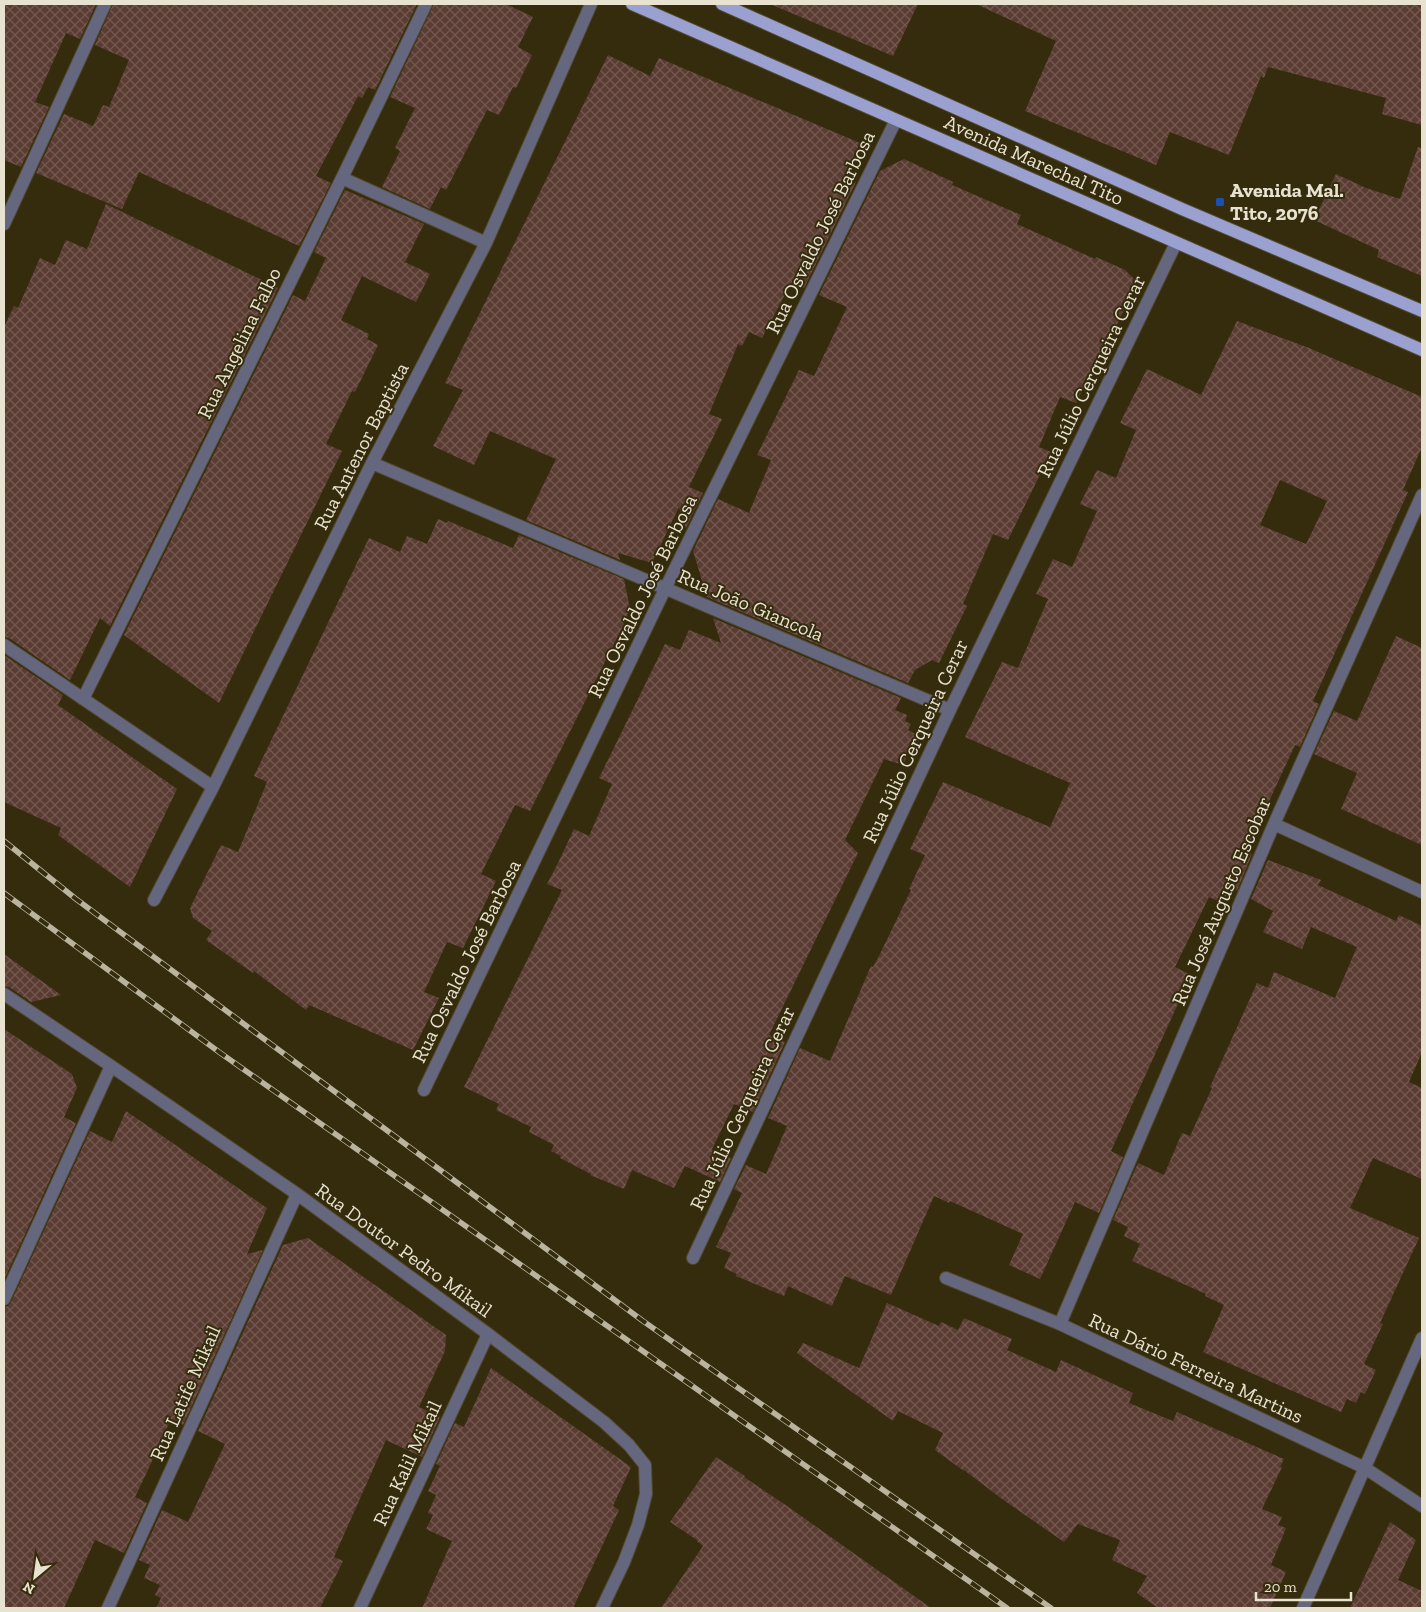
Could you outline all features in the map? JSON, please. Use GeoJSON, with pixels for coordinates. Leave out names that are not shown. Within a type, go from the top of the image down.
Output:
{"type":"FeatureCollection","features":[{"type":"Feature","properties":{"kind":"main road","name":"Avenida Marechal Tito"},"geometry":{"type":"LineString","coordinates":[[632,4],[1422,350]]}},
{"type":"Feature","properties":{"kind":"main road","name":"Avenida Marechal Tito"},"geometry":{"type":"LineString","coordinates":[[722,4],[1182,209],[1422,312]]}},
{"type":"Feature","properties":{"kind":"street"},"geometry":{"type":"LineString","coordinates":[[4,224],[105,4]]}},
{"type":"Feature","properties":{"kind":"street","name":"Rua Angelina Falbo"},"geometry":{"type":"LineString","coordinates":[[83,699],[342,178],[426,4]]}},
{"type":"Feature","properties":{"kind":"street","name":"Rua Antenor Baptista"},"geometry":{"type":"LineString","coordinates":[[154,900],[372,464],[486,243],[591,4]]}},
{"type":"Feature","properties":{"kind":"street","name":"Rua Osvaldo José Barbosa"},"geometry":{"type":"LineString","coordinates":[[424,1090],[665,588],[896,120]]}},
{"type":"Feature","properties":{"kind":"street"},"geometry":{"type":"LineString","coordinates":[[342,178],[486,243]]}},
{"type":"Feature","properties":{"kind":"street","name":"Rua Júlio Cerqueira Cerar"},"geometry":{"type":"LineString","coordinates":[[693,1258],[950,710],[1176,243]]}},
{"type":"Feature","properties":{"kind":"street","name":"Rua João Giancola"},"geometry":{"type":"LineString","coordinates":[[372,464],[950,710]]}},
{"type":"Feature","properties":{"kind":"street","name":"Rua José Augusto Escobar"},"geometry":{"type":"LineString","coordinates":[[1060,1324],[1274,824],[1422,495]]}},
{"type":"Feature","properties":{"kind":"street"},"geometry":{"type":"LineString","coordinates":[[4,645],[212,787]]}},
{"type":"Feature","properties":{"kind":"street"},"geometry":{"type":"LineString","coordinates":[[1274,824],[1422,892]]}},
{"type":"Feature","properties":{"kind":"street","name":"Rua Doutor Pedro Mikail"},"geometry":{"type":"LineString","coordinates":[[4,994],[297,1194],[488,1334],[604,1422],[629,1445],[645,1465],[646,1494],[638,1525],[624,1562],[602,1608]]}},
{"type":"Feature","properties":{"kind":"street"},"geometry":{"type":"LineString","coordinates":[[4,1299],[111,1066]]}},
{"type":"Feature","properties":{"kind":"street","name":"Rua Latife Mikail"},"geometry":{"type":"LineString","coordinates":[[108,1608],[297,1194]]}},
{"type":"Feature","properties":{"kind":"street","name":"Rua Dário Ferreira Martins"},"geometry":{"type":"LineString","coordinates":[[946,1278],[1060,1324],[1365,1468],[1422,1506]]}},
{"type":"Feature","properties":{"kind":"street","name":"Rua Kalil Mikail"},"geometry":{"type":"LineString","coordinates":[[360,1608],[488,1334]]}},
{"type":"Feature","properties":{"kind":"street"},"geometry":{"type":"LineString","coordinates":[[1303,1608],[1422,1338]]}},
{"type":"Feature","properties":{"kind":"building"},"geometry":{"type":"Polygon","coordinates":[[[4,4],[96,4],[80,39],[66,33],[35,102],[49,107],[21,167],[4,160],[4,4]]]}},
{"type":"Feature","properties":{"kind":"building"},"geometry":{"type":"Polygon","coordinates":[[[113,4],[417,4],[375,90],[368,87],[362,98],[358,96],[316,176],[331,183],[299,246],[139,172],[122,209],[36,173],[64,114],[93,126],[103,105],[109,107],[129,60],[95,45],[113,4]]]}},
{"type":"Feature","properties":{"kind":"building"},"geometry":{"type":"Polygon","coordinates":[[[434,4],[506,4],[533,17],[518,47],[532,55],[516,88],[513,87],[499,115],[487,110],[446,190],[441,187],[430,209],[382,187],[400,151],[395,148],[415,108],[390,97],[434,4]]]}},
{"type":"Feature","properties":{"kind":"building"},"geometry":{"type":"Polygon","coordinates":[[[770,4],[918,4],[893,56],[770,4]]]}},
{"type":"Feature","properties":{"kind":"building"},"geometry":{"type":"Polygon","coordinates":[[[976,4],[1422,4],[1422,125],[1382,114],[1386,98],[1268,67],[1264,78],[1261,76],[1229,155],[1170,132],[1156,165],[1025,111],[1056,41],[976,4]]]}},
{"type":"Feature","properties":{"kind":"building"},"geometry":{"type":"Polygon","coordinates":[[[608,55],[650,76],[659,58],[860,143],[836,192],[856,182],[804,288],[791,283],[762,338],[749,332],[742,346],[738,344],[709,414],[722,419],[689,487],[703,493],[686,528],[679,507],[652,563],[618,553],[620,560],[526,520],[556,459],[490,431],[474,465],[433,446],[463,390],[445,383],[608,55]]]}},
{"type":"Feature","properties":{"kind":"building"},"geometry":{"type":"Polygon","coordinates":[[[1418,147],[1422,148],[1422,276],[1377,257],[1379,250],[1314,220],[1336,174],[1366,188],[1400,199],[1418,147]]]}},
{"type":"Feature","properties":{"kind":"building"},"geometry":{"type":"Polygon","coordinates":[[[904,159],[953,182],[952,185],[1021,215],[1017,224],[1095,259],[1096,257],[1125,270],[1137,282],[1106,348],[1103,348],[1076,403],[1060,397],[1039,447],[1051,452],[1008,540],[993,534],[963,604],[967,606],[939,663],[932,660],[915,670],[908,683],[707,597],[693,551],[718,499],[749,513],[771,460],[757,455],[799,370],[814,376],[847,307],[819,295],[880,171],[904,159]]]}},
{"type":"Feature","properties":{"kind":"building"},"geometry":{"type":"Polygon","coordinates":[[[345,190],[424,224],[405,262],[430,274],[416,302],[362,276],[341,320],[369,334],[367,339],[378,345],[355,392],[352,391],[326,444],[342,451],[219,703],[124,635],[293,295],[305,301],[326,258],[314,252],[345,190]]]}},
{"type":"Feature","properties":{"kind":"building"},"geometry":{"type":"Polygon","coordinates":[[[106,204],[278,288],[110,626],[100,618],[70,680],[9,638],[4,637],[4,327],[14,306],[18,308],[40,258],[55,265],[66,240],[87,249],[106,204]]]}},
{"type":"Feature","properties":{"kind":"building"},"geometry":{"type":"Polygon","coordinates":[[[1237,321],[1309,348],[1422,397],[1422,447],[1403,490],[1408,492],[1313,701],[1319,704],[1300,747],[1295,745],[1246,851],[1252,854],[1237,891],[1231,888],[1223,903],[1209,897],[1175,967],[1191,975],[1111,1151],[1123,1157],[1099,1213],[1075,1202],[1040,1279],[1009,1265],[1023,1234],[950,1201],[949,1203],[934,1196],[891,1295],[845,1276],[832,1306],[788,1286],[784,1296],[736,1276],[737,1274],[724,1268],[731,1253],[716,1247],[742,1193],[734,1189],[746,1165],[766,1174],[787,1126],[768,1118],[800,1048],[830,1061],[871,966],[873,967],[878,958],[911,890],[909,889],[925,855],[910,849],[943,782],[1050,827],[1070,783],[965,737],[1002,662],[1018,668],[1048,599],[1036,594],[1053,559],[1072,567],[1097,511],[1080,504],[1097,470],[1116,478],[1136,430],[1120,423],[1147,369],[1201,395],[1237,321]],[[1280,480],[1260,525],[1306,544],[1327,501],[1280,480]]]}},
{"type":"Feature","properties":{"kind":"building"},"geometry":{"type":"Polygon","coordinates":[[[438,519],[447,523],[448,521],[513,548],[519,535],[624,579],[630,609],[530,811],[515,805],[481,874],[496,881],[463,948],[447,942],[424,992],[439,998],[413,1050],[309,1005],[306,1010],[254,971],[253,973],[206,940],[212,931],[193,918],[190,908],[221,845],[238,852],[267,782],[254,776],[369,538],[400,552],[407,536],[427,544],[438,519]]]}},
{"type":"Feature","properties":{"kind":"building"},"geometry":{"type":"Polygon","coordinates":[[[713,618],[901,698],[895,710],[907,715],[905,721],[911,724],[908,730],[917,735],[903,765],[884,759],[845,840],[858,853],[769,1035],[785,1042],[753,1112],[734,1104],[712,1149],[731,1158],[720,1182],[685,1166],[674,1188],[632,1170],[624,1189],[590,1175],[560,1158],[561,1156],[551,1151],[554,1145],[529,1132],[531,1127],[496,1110],[499,1104],[464,1087],[562,890],[547,884],[574,829],[589,836],[612,784],[599,778],[665,644],[680,650],[689,630],[721,643],[713,618]]]}},
{"type":"Feature","properties":{"kind":"building"},"geometry":{"type":"Polygon","coordinates":[[[1396,636],[1422,648],[1422,845],[1341,809],[1357,773],[1314,754],[1334,711],[1357,721],[1396,636]]]}},
{"type":"Feature","properties":{"kind":"building"},"geometry":{"type":"Polygon","coordinates":[[[4,655],[63,695],[58,705],[177,789],[130,887],[58,835],[61,828],[4,802],[4,655]]]}},
{"type":"Feature","properties":{"kind":"building"},"geometry":{"type":"Polygon","coordinates":[[[1268,860],[1321,880],[1318,885],[1396,921],[1399,915],[1422,926],[1422,1052],[1409,1082],[1422,1088],[1422,1179],[1373,1158],[1350,1208],[1419,1238],[1380,1323],[1383,1324],[1364,1364],[1376,1370],[1365,1394],[1361,1392],[1356,1403],[1347,1399],[1341,1412],[1203,1352],[1224,1305],[1205,1296],[1206,1294],[1132,1261],[1140,1244],[1124,1236],[1128,1227],[1113,1220],[1138,1163],[1164,1175],[1182,1133],[1190,1136],[1257,983],[1268,988],[1274,972],[1335,998],[1357,947],[1311,927],[1302,949],[1263,932],[1273,911],[1251,899],[1268,860]]]}},
{"type":"Feature","properties":{"kind":"building"},"geometry":{"type":"Polygon","coordinates":[[[4,954],[61,995],[31,1002],[9,987],[4,986],[4,954]]]}},
{"type":"Feature","properties":{"kind":"building"},"geometry":{"type":"Polygon","coordinates":[[[4,1029],[72,1074],[77,1088],[64,1117],[76,1123],[4,1280],[4,1029]]]}},
{"type":"Feature","properties":{"kind":"building"},"geometry":{"type":"Polygon","coordinates":[[[126,1111],[267,1208],[247,1254],[263,1250],[183,1425],[171,1419],[135,1497],[147,1503],[124,1553],[95,1540],[64,1608],[4,1608],[4,1307],[8,1306],[11,1302],[90,1131],[112,1142],[126,1111]]]}},
{"type":"Feature","properties":{"kind":"building"},"geometry":{"type":"Polygon","coordinates":[[[308,1238],[446,1335],[445,1351],[419,1407],[440,1417],[422,1457],[386,1440],[334,1557],[343,1561],[320,1608],[156,1608],[161,1598],[155,1595],[160,1585],[144,1578],[150,1565],[139,1560],[162,1510],[188,1522],[225,1444],[198,1431],[283,1245],[308,1238]]]}},
{"type":"Feature","properties":{"kind":"building"},"geometry":{"type":"Polygon","coordinates":[[[887,1303],[939,1326],[941,1322],[958,1330],[964,1318],[1012,1339],[1007,1350],[1056,1372],[1061,1360],[1133,1393],[1129,1403],[1173,1421],[1177,1412],[1284,1459],[1262,1509],[1282,1517],[1278,1525],[1286,1528],[1271,1565],[1286,1572],[1270,1608],[1158,1608],[1137,1593],[1147,1576],[1112,1560],[1120,1540],[1078,1524],[1064,1542],[935,1450],[943,1433],[898,1411],[893,1421],[797,1353],[803,1343],[859,1368],[887,1303]]]}},
{"type":"Feature","properties":{"kind":"building"},"geometry":{"type":"Polygon","coordinates":[[[491,1368],[631,1467],[613,1506],[619,1510],[573,1608],[422,1608],[452,1541],[426,1529],[433,1515],[428,1513],[436,1495],[428,1491],[440,1466],[436,1464],[455,1423],[464,1427],[491,1368]]]}},
{"type":"Feature","properties":{"kind":"building"},"geometry":{"type":"Polygon","coordinates":[[[716,1457],[931,1608],[661,1608],[703,1546],[670,1522],[716,1457]]]}},
{"type":"Feature","properties":{"kind":"building"},"geometry":{"type":"Polygon","coordinates":[[[1390,1522],[1416,1540],[1398,1580],[1422,1591],[1422,1608],[1350,1608],[1390,1522]]]}},
{"type":"Feature","properties":{"kind":"railway"},"geometry":{"type":"LineString","coordinates":[[4,841],[76,899],[643,1321],[1051,1608]]}},
{"type":"Feature","properties":{"kind":"railway"},"geometry":{"type":"LineString","coordinates":[[4,893],[219,1052],[1007,1608]]}},
{"type":"Feature","properties":{"kind":"place","name":"Avenida Mal. Tito, 2076"},"geometry":{"type":"Point","coordinates":[1220,202]}}]}
